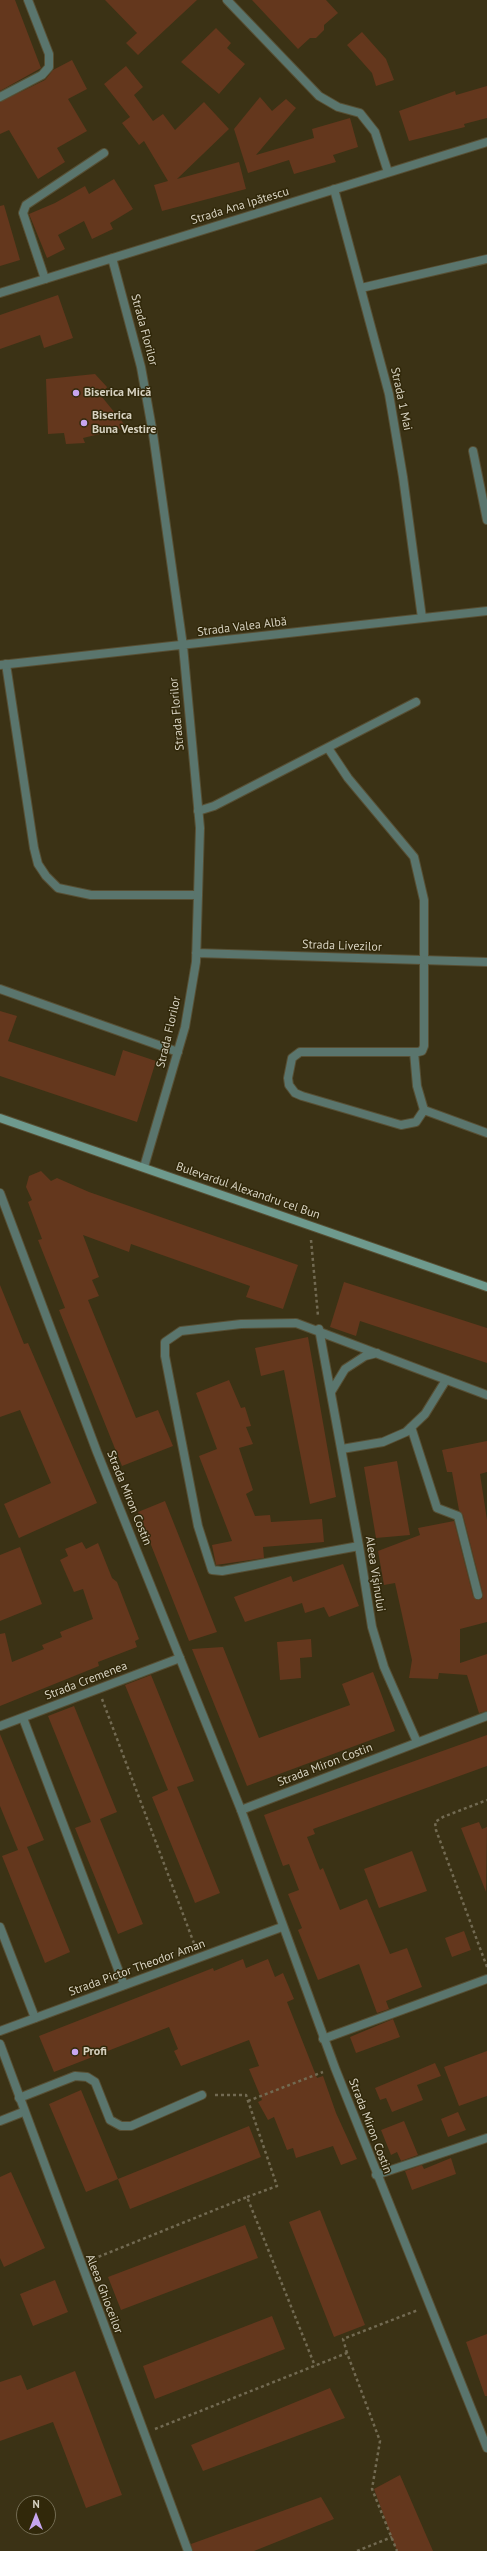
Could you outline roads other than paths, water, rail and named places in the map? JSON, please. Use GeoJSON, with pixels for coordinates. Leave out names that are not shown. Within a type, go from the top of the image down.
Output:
{"type":"FeatureCollection","features":[{"type":"Feature","properties":{"kind":"main road","name":"Bulevardul Alexandru cel Bun"},"geometry":{"type":"LineString","coordinates":[[0,1118],[487,1287]]}},
{"type":"Feature","properties":{"kind":"street"},"geometry":{"type":"LineString","coordinates":[[0,97],[42,75],[49,67],[49,54],[28,0]]}},
{"type":"Feature","properties":{"kind":"street"},"geometry":{"type":"LineString","coordinates":[[227,0],[319,96],[338,106],[360,113],[375,132],[388,172]]}},
{"type":"Feature","properties":{"kind":"street","name":"Strada Ana Ipătescu"},"geometry":{"type":"LineString","coordinates":[[0,293],[487,142]]}},
{"type":"Feature","properties":{"kind":"street"},"geometry":{"type":"LineString","coordinates":[[44,279],[23,213],[26,205],[104,153]]}},
{"type":"Feature","properties":{"kind":"street","name":"Strada 1 Mai"},"geometry":{"type":"LineString","coordinates":[[334,189],[389,394],[403,477],[422,618]]}},
{"type":"Feature","properties":{"kind":"street","name":"Strada Florilor"},"geometry":{"type":"LineString","coordinates":[[112,258],[141,367],[184,646],[200,828],[196,953],[185,1027],[144,1167]]}},
{"type":"Feature","properties":{"kind":"street"},"geometry":{"type":"LineString","coordinates":[[361,288],[487,259]]}},
{"type":"Feature","properties":{"kind":"street"},"geometry":{"type":"LineString","coordinates":[[473,451],[487,520]]}},
{"type":"Feature","properties":{"kind":"street","name":"Strada Valea Albă"},"geometry":{"type":"LineString","coordinates":[[3,665],[487,611]]}},
{"type":"Feature","properties":{"kind":"street"},"geometry":{"type":"LineString","coordinates":[[3,665],[34,848],[38,864],[46,876],[58,888],[92,895],[198,895]]}},
{"type":"Feature","properties":{"kind":"street"},"geometry":{"type":"LineString","coordinates":[[198,811],[214,806],[416,702]]}},
{"type":"Feature","properties":{"kind":"street"},"geometry":{"type":"LineString","coordinates":[[328,748],[348,778],[414,857],[424,900],[424,1046],[422,1051],[414,1052],[300,1052],[292,1058],[288,1084],[295,1093],[302,1096],[401,1125],[416,1122],[424,1110],[417,1086],[414,1052]]}},
{"type":"Feature","properties":{"kind":"street","name":"Strada Livezilor"},"geometry":{"type":"LineString","coordinates":[[196,953],[487,962]]}},
{"type":"Feature","properties":{"kind":"street"},"geometry":{"type":"LineString","coordinates":[[0,989],[178,1052]]}},
{"type":"Feature","properties":{"kind":"street"},"geometry":{"type":"LineString","coordinates":[[424,1110],[487,1133]]}},
{"type":"Feature","properties":{"kind":"street","name":"Strada Miron Costin"},"geometry":{"type":"LineString","coordinates":[[0,1193],[97,1452],[241,1810],[282,1927],[376,2174],[487,2448]]}},
{"type":"Feature","properties":{"kind":"street"},"geometry":{"type":"LineString","coordinates":[[360,1546],[222,1571],[212,1570],[198,1526],[165,1356],[165,1342],[181,1331],[241,1324],[289,1321],[319,1329],[487,1396]]}},
{"type":"Feature","properties":{"kind":"street","name":"Aleea Vișinului"},"geometry":{"type":"LineString","coordinates":[[319,1329],[360,1546],[372,1628],[384,1667],[417,1742]]}},
{"type":"Feature","properties":{"kind":"street"},"geometry":{"type":"LineString","coordinates":[[331,1392],[345,1369],[364,1356],[377,1353]]}},
{"type":"Feature","properties":{"kind":"street"},"geometry":{"type":"LineString","coordinates":[[342,1449],[383,1442],[411,1427],[425,1414],[446,1380]]}},
{"type":"Feature","properties":{"kind":"street"},"geometry":{"type":"LineString","coordinates":[[411,1427],[437,1508],[458,1516],[478,1595]]}},
{"type":"Feature","properties":{"kind":"street","name":"Strada Cremenea"},"geometry":{"type":"LineString","coordinates":[[0,1726],[99,1690],[180,1658]]}},
{"type":"Feature","properties":{"kind":"street"},"geometry":{"type":"LineString","coordinates":[[417,1742],[487,1716]]}},
{"type":"Feature","properties":{"kind":"street"},"geometry":{"type":"LineString","coordinates":[[23,1718],[124,1985]]}},
{"type":"Feature","properties":{"kind":"street","name":"Strada Miron Costin"},"geometry":{"type":"LineString","coordinates":[[241,1810],[417,1742]]}},
{"type":"Feature","properties":{"kind":"street"},"geometry":{"type":"LineString","coordinates":[[0,1927],[35,2018]]}},
{"type":"Feature","properties":{"kind":"street","name":"Strada Pictor Theodor Aman"},"geometry":{"type":"LineString","coordinates":[[0,2031],[282,1927]]}},
{"type":"Feature","properties":{"kind":"street"},"geometry":{"type":"LineString","coordinates":[[324,2039],[487,1979]]}},
{"type":"Feature","properties":{"kind":"street","name":"Aleea Ghioceilor"},"geometry":{"type":"LineString","coordinates":[[0,2044],[23,2112],[188,2551]]}},
{"type":"Feature","properties":{"kind":"street"},"geometry":{"type":"LineString","coordinates":[[18,2098],[75,2076],[87,2077],[95,2082],[110,2120],[121,2126],[131,2126],[202,2095]]}},
{"type":"Feature","properties":{"kind":"street"},"geometry":{"type":"LineString","coordinates":[[0,2121],[23,2112]]}},
{"type":"Feature","properties":{"kind":"street"},"geometry":{"type":"LineString","coordinates":[[376,2174],[487,2138]]}},
{"type":"Feature","properties":{"kind":"place","name":"Biserica Mică"},"geometry":{"type":"Point","coordinates":[76,393]}},
{"type":"Feature","properties":{"kind":"place","name":"Biserica Buna Vestire"},"geometry":{"type":"Point","coordinates":[84,423]}},
{"type":"Feature","properties":{"kind":"place","name":"Profi"},"geometry":{"type":"Point","coordinates":[75,2052]}}]}
